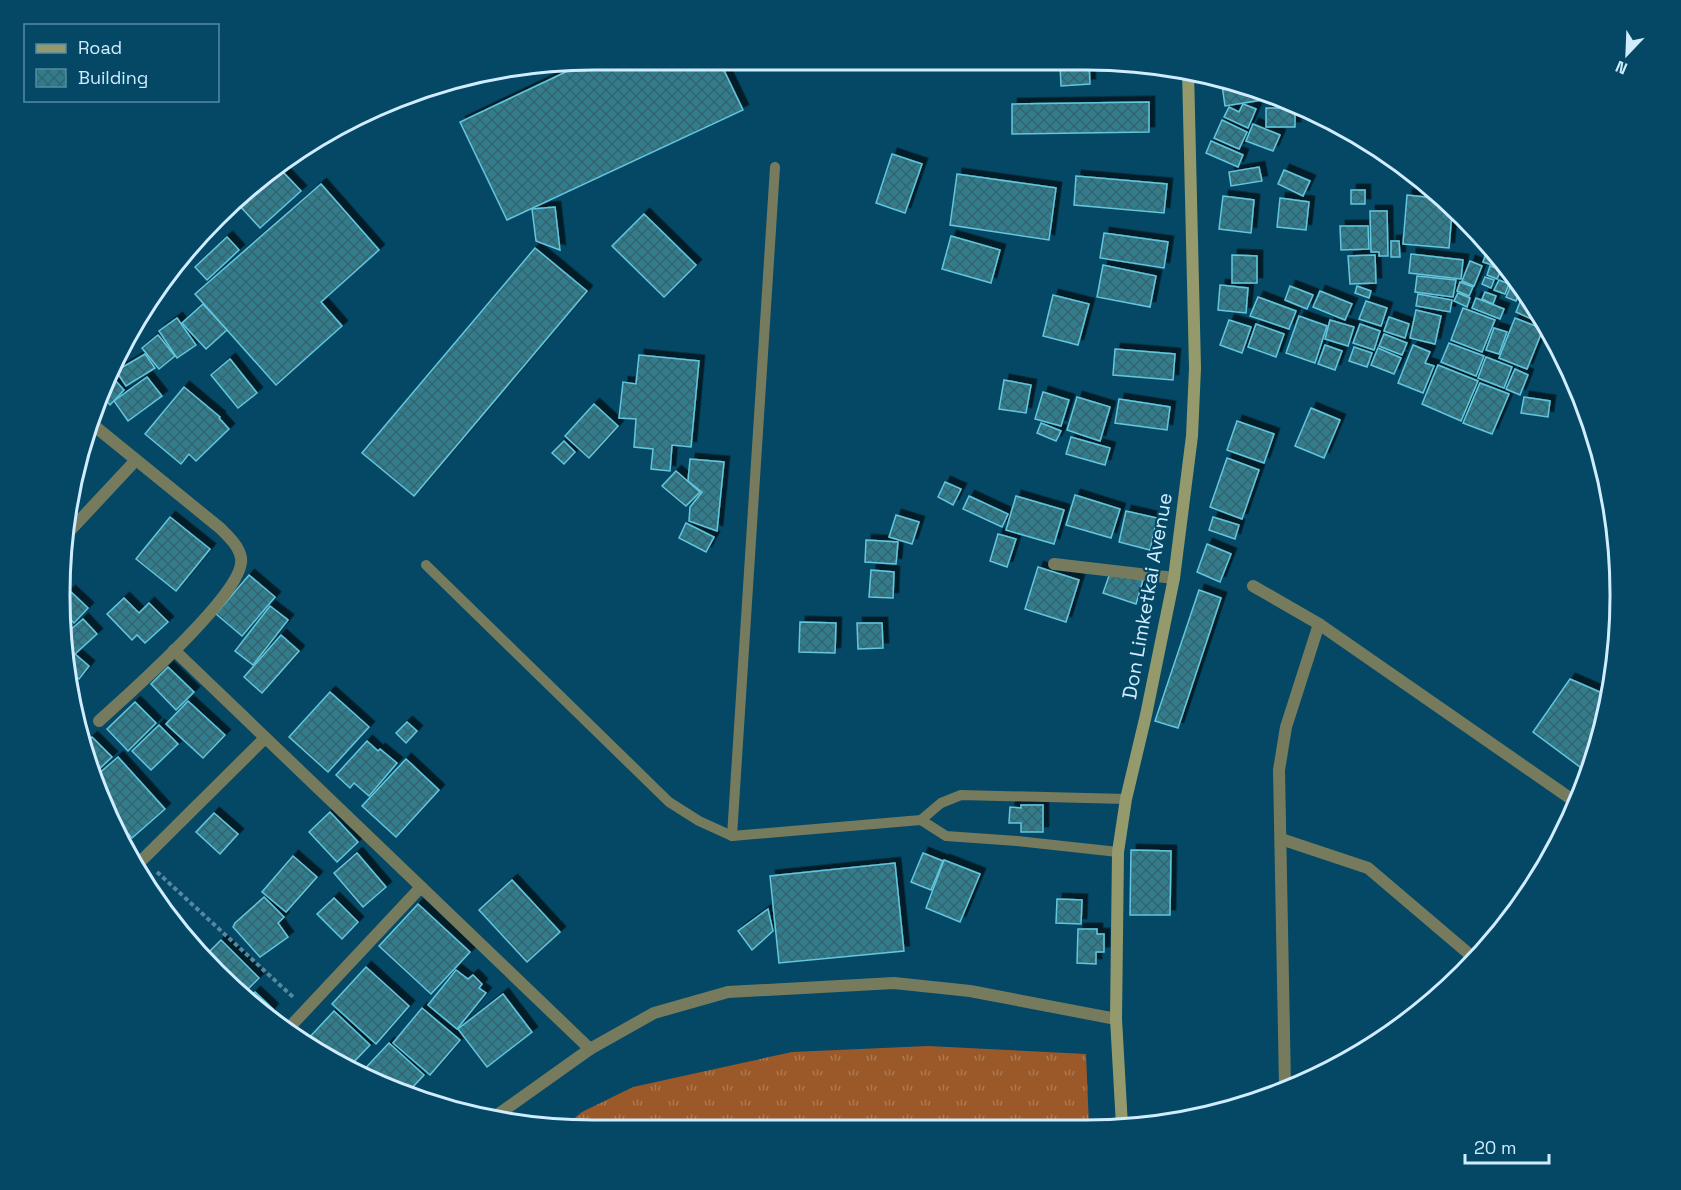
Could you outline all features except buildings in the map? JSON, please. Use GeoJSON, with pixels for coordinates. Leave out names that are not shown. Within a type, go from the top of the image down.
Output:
{"type":"FeatureCollection","features":[{"type":"Feature","properties":{"kind":"street","name":"Don Limketkai Avenue"},"geometry":{"type":"LineString","coordinates":[[1122,1118],[1116,1019],[1118,852],[1126,799],[1174,578],[1192,436],[1195,368],[1188,81]]}},
{"type":"Feature","properties":{"kind":"street"},"geometry":{"type":"LineString","coordinates":[[97,428],[220,528],[236,545],[241,559],[239,570],[223,598],[174,650],[99,721]]}},
{"type":"Feature","properties":{"kind":"street"},"geometry":{"type":"LineString","coordinates":[[75,525],[136,460]]}},
{"type":"Feature","properties":{"kind":"street"},"geometry":{"type":"LineString","coordinates":[[1054,564],[1174,578]]}},
{"type":"Feature","properties":{"kind":"street"},"geometry":{"type":"LineString","coordinates":[[1253,586],[1319,624],[1570,798]]}},
{"type":"Feature","properties":{"kind":"street"},"geometry":{"type":"LineString","coordinates":[[1288,1080],[1280,770],[1286,727],[1319,624]]}},
{"type":"Feature","properties":{"kind":"street"},"geometry":{"type":"LineString","coordinates":[[174,650],[590,1049]]}},
{"type":"Feature","properties":{"kind":"street"},"geometry":{"type":"LineString","coordinates":[[143,859],[265,738]]}},
{"type":"Feature","properties":{"kind":"street"},"geometry":{"type":"LineString","coordinates":[[1281,838],[1368,868],[1469,953]]}},
{"type":"Feature","properties":{"kind":"street"},"geometry":{"type":"LineString","coordinates":[[293,1023],[421,887]]}},
{"type":"Feature","properties":{"kind":"street"},"geometry":{"type":"LineString","coordinates":[[503,1111],[590,1049],[654,1013],[728,992],[894,983],[970,991],[1116,1019]]}},
{"type":"Feature","properties":{"kind":"lane"},"geometry":{"type":"LineString","coordinates":[[732,836],[775,167]]}},
{"type":"Feature","properties":{"kind":"lane"},"geometry":{"type":"LineString","coordinates":[[426,565],[669,802],[699,821],[732,836],[921,820],[941,803],[961,795],[1126,799]]}},
{"type":"Feature","properties":{"kind":"lane"},"geometry":{"type":"LineString","coordinates":[[921,820],[946,836],[1118,852]]}},
{"type":"Feature","properties":{"kind":"path"},"geometry":{"type":"LineString","coordinates":[[149,870],[307,1009]]}},
{"type":"Feature","properties":{"kind":"green space"},"geometry":{"type":"Polygon","coordinates":[[[928,1046],[1086,1054],[1089,1120],[574,1119],[582,1112],[633,1087],[792,1052],[928,1046]]]}}]}
